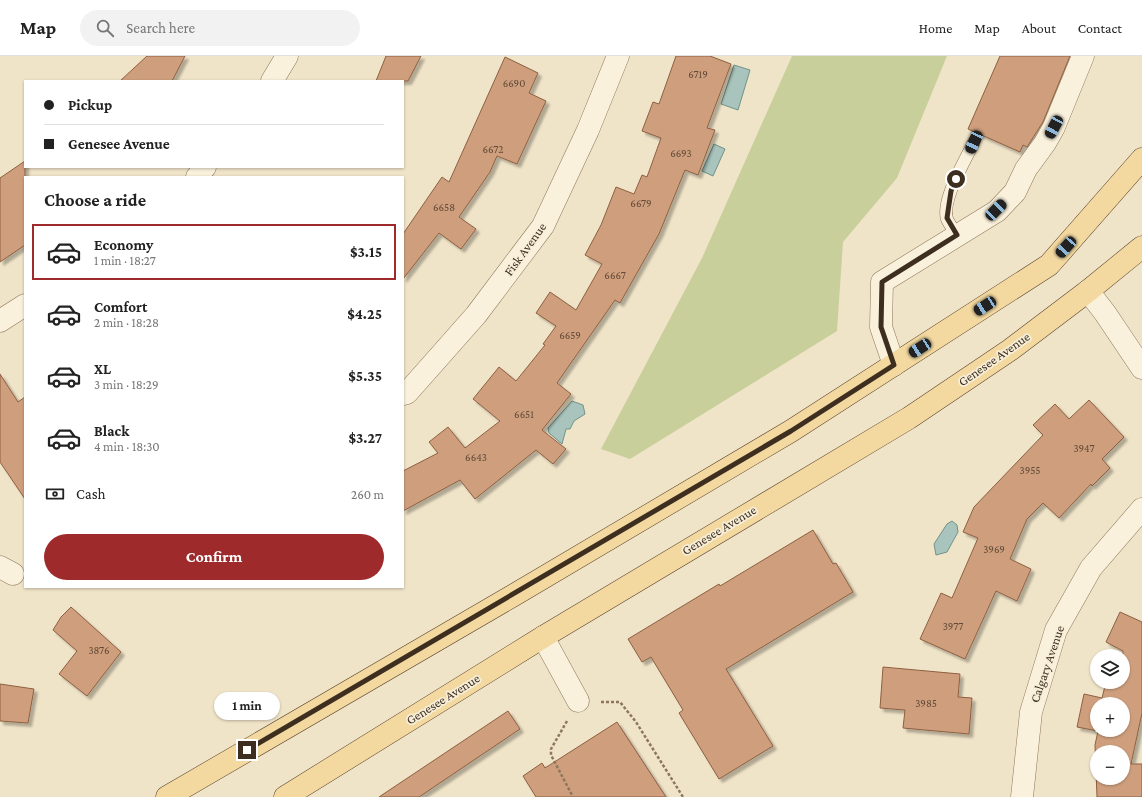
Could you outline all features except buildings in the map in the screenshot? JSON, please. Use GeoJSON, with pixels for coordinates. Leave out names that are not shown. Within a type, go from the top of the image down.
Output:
{"type":"FeatureCollection","features":[{"type":"Feature","properties":{"kind":"main road"},"geometry":{"type":"LineString","coordinates":[[167,797],[791,431],[1049,265],[1142,159]]}},
{"type":"Feature","properties":{"kind":"main road","name":"Genesee Avenue"},"geometry":{"type":"LineString","coordinates":[[285,797],[735,520],[909,418],[1010,350],[1088,291],[1142,247]]}},
{"type":"Feature","properties":{"kind":"street"},"geometry":{"type":"LineString","coordinates":[[273,80],[287,56]]}},
{"type":"Feature","properties":{"kind":"street","name":"Fisk Avenue"},"geometry":{"type":"LineString","coordinates":[[404,394],[476,315],[543,226],[588,130],[618,56]]}},
{"type":"Feature","properties":{"kind":"street"},"geometry":{"type":"LineString","coordinates":[[894,365],[881,327],[882,282],[996,210],[1015,192],[1026,169],[1045,143],[1054,127],[1083,56]]}},
{"type":"Feature","properties":{"kind":"street"},"geometry":{"type":"LineString","coordinates":[[198,176],[204,168]]}},
{"type":"Feature","properties":{"kind":"street"},"geometry":{"type":"LineString","coordinates":[[1088,291],[1105,312],[1142,368]]}},
{"type":"Feature","properties":{"kind":"street"},"geometry":{"type":"LineString","coordinates":[[0,321],[24,305]]}},
{"type":"Feature","properties":{"kind":"street","name":"Calgary Avenue"},"geometry":{"type":"LineString","coordinates":[[1022,797],[1031,712],[1056,630],[1091,568],[1142,509]]}},
{"type":"Feature","properties":{"kind":"street"},"geometry":{"type":"LineString","coordinates":[[543,637],[578,701]]}},
{"type":"Feature","properties":{"kind":"lane"},"geometry":{"type":"LineString","coordinates":[[957,235],[947,218],[947,207],[951,191],[974,142]]}},
{"type":"Feature","properties":{"kind":"path"},"geometry":{"type":"LineString","coordinates":[[636,722],[683,797]]}},
{"type":"Feature","properties":{"kind":"path"},"geometry":{"type":"LineString","coordinates":[[551,755],[573,797]]}},
{"type":"Feature","properties":{"kind":"green space"},"geometry":{"type":"Polygon","coordinates":[[[792,56],[947,56],[897,178],[843,242],[837,331],[630,459],[601,449],[702,258],[792,56]]]}},
{"type":"Feature","properties":{"kind":"water"},"geometry":{"type":"Polygon","coordinates":[[[734,65],[750,70],[738,110],[721,104],[734,65]]]}},
{"type":"Feature","properties":{"kind":"water"},"geometry":{"type":"Polygon","coordinates":[[[714,144],[725,149],[713,176],[702,171],[714,144]]]}},
{"type":"Feature","properties":{"kind":"water"},"geometry":{"type":"Polygon","coordinates":[[[572,401],[583,405],[585,414],[574,421],[570,429],[566,429],[562,444],[549,433],[548,428],[572,401]]]}},
{"type":"Feature","properties":{"kind":"water"},"geometry":{"type":"Polygon","coordinates":[[[952,521],[957,525],[958,532],[947,552],[936,555],[934,544],[947,524],[952,521]]]}},
{"type":"Feature","properties":{"kind":"route"},"geometry":{"type":"LineString","coordinates":[[247,750],[514,595],[791,431],[894,365],[881,327],[882,282],[957,235],[947,218],[947,207],[956,179]]}}]}
